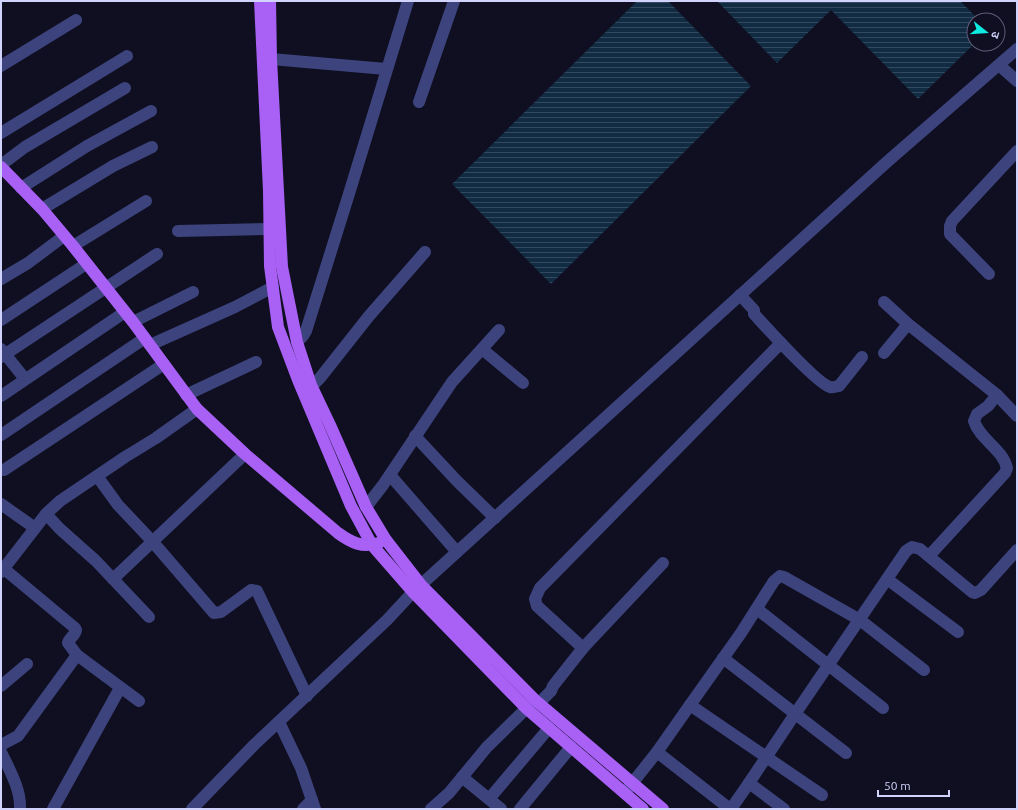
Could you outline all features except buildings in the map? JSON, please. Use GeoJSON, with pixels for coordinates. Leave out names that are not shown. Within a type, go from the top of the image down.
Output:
{"type":"FeatureCollection","features":[{"type":"Feature","properties":{"kind":"main road"},"geometry":{"type":"LineString","coordinates":[[260,1],[282,267],[307,387],[330,425],[366,507],[417,589]]}},
{"type":"Feature","properties":{"kind":"main road"},"geometry":{"type":"LineString","coordinates":[[270,1],[271,59],[269,110],[269,230],[270,266],[278,327],[307,387],[352,506],[372,545],[451,623],[538,701],[663,809]]}},
{"type":"Feature","properties":{"kind":"main road"},"geometry":{"type":"LineString","coordinates":[[2,168],[42,210],[73,246],[133,322],[197,409],[245,454],[338,533],[360,546],[372,545],[386,540]]}},
{"type":"Feature","properties":{"kind":"main road"},"geometry":{"type":"LineString","coordinates":[[451,623],[527,709],[643,809]]}},
{"type":"Feature","properties":{"kind":"street"},"geometry":{"type":"LineString","coordinates":[[297,342],[306,331],[408,1]]}},
{"type":"Feature","properties":{"kind":"street"},"geometry":{"type":"LineString","coordinates":[[419,102],[454,1]]}},
{"type":"Feature","properties":{"kind":"street"},"geometry":{"type":"LineString","coordinates":[[1,66],[76,20]]}},
{"type":"Feature","properties":{"kind":"street"},"geometry":{"type":"LineString","coordinates":[[192,809],[254,745],[457,552],[888,160],[1017,49]]}},
{"type":"Feature","properties":{"kind":"street"},"geometry":{"type":"LineString","coordinates":[[1,133],[127,56]]}},
{"type":"Feature","properties":{"kind":"street"},"geometry":{"type":"LineString","coordinates":[[271,59],[386,69]]}},
{"type":"Feature","properties":{"kind":"street"},"geometry":{"type":"LineString","coordinates":[[999,65],[1017,81]]}},
{"type":"Feature","properties":{"kind":"street"},"geometry":{"type":"LineString","coordinates":[[2,168],[25,147],[125,88]]}},
{"type":"Feature","properties":{"kind":"street"},"geometry":{"type":"LineString","coordinates":[[21,188],[86,146],[151,111]]}},
{"type":"Feature","properties":{"kind":"street"},"geometry":{"type":"LineString","coordinates":[[42,210],[113,166],[152,147]]}},
{"type":"Feature","properties":{"kind":"street"},"geometry":{"type":"LineString","coordinates":[[989,274],[950,234],[950,226],[952,221],[1017,151]]}},
{"type":"Feature","properties":{"kind":"street"},"geometry":{"type":"LineString","coordinates":[[73,246],[146,201]]}},
{"type":"Feature","properties":{"kind":"street"},"geometry":{"type":"LineString","coordinates":[[178,231],[269,230]]}},
{"type":"Feature","properties":{"kind":"street"},"geometry":{"type":"LineString","coordinates":[[1,279],[28,263],[64,236]]}},
{"type":"Feature","properties":{"kind":"street"},"geometry":{"type":"LineString","coordinates":[[307,387],[320,378],[369,316],[425,252]]}},
{"type":"Feature","properties":{"kind":"street"},"geometry":{"type":"LineString","coordinates":[[25,379],[2,354],[157,254]]}},
{"type":"Feature","properties":{"kind":"street"},"geometry":{"type":"LineString","coordinates":[[1,320],[86,264]]}},
{"type":"Feature","properties":{"kind":"street"},"geometry":{"type":"LineString","coordinates":[[1,435],[93,371],[147,342],[234,307],[273,287]]}},
{"type":"Feature","properties":{"kind":"street"},"geometry":{"type":"LineString","coordinates":[[133,322],[193,292]]}},
{"type":"Feature","properties":{"kind":"street"},"geometry":{"type":"LineString","coordinates":[[738,297],[754,310],[754,314],[780,343],[821,382],[830,387],[839,386],[862,357]]}},
{"type":"Feature","properties":{"kind":"street"},"geometry":{"type":"LineString","coordinates":[[884,302],[908,324],[997,395],[1017,416]]}},
{"type":"Feature","properties":{"kind":"street"},"geometry":{"type":"LineString","coordinates":[[1,396],[125,312]]}},
{"type":"Feature","properties":{"kind":"street"},"geometry":{"type":"LineString","coordinates":[[884,353],[908,324]]}},
{"type":"Feature","properties":{"kind":"street"},"geometry":{"type":"LineString","coordinates":[[366,507],[390,475],[452,382],[499,330]]}},
{"type":"Feature","properties":{"kind":"street"},"geometry":{"type":"LineString","coordinates":[[583,648],[536,606],[535,598],[540,588],[780,343]]}},
{"type":"Feature","properties":{"kind":"street"},"geometry":{"type":"LineString","coordinates":[[482,349],[523,383]]}},
{"type":"Feature","properties":{"kind":"street"},"geometry":{"type":"LineString","coordinates":[[186,395],[256,362]]}},
{"type":"Feature","properties":{"kind":"street"},"geometry":{"type":"LineString","coordinates":[[4,470],[164,364]]}},
{"type":"Feature","properties":{"kind":"street"},"geometry":{"type":"LineString","coordinates":[[929,556],[1005,473],[1007,468],[1004,458],[978,431],[974,421],[977,414],[988,406],[997,395]]}},
{"type":"Feature","properties":{"kind":"street"},"geometry":{"type":"LineString","coordinates":[[139,701],[77,655],[68,643],[68,641],[75,634],[75,628],[2,570],[46,514],[60,501],[156,438],[197,409]]}},
{"type":"Feature","properties":{"kind":"street"},"geometry":{"type":"LineString","coordinates":[[415,436],[495,518]]}},
{"type":"Feature","properties":{"kind":"street"},"geometry":{"type":"LineString","coordinates":[[113,578],[245,454]]}},
{"type":"Feature","properties":{"kind":"street"},"geometry":{"type":"LineString","coordinates":[[390,475],[457,552]]}},
{"type":"Feature","properties":{"kind":"street"},"geometry":{"type":"LineString","coordinates":[[97,476],[118,505],[152,541],[214,613],[221,612],[251,590],[257,591],[307,696]]}},
{"type":"Feature","properties":{"kind":"street"},"geometry":{"type":"LineString","coordinates":[[1,504],[35,528]]}},
{"type":"Feature","properties":{"kind":"street"},"geometry":{"type":"LineString","coordinates":[[46,514],[60,529],[96,561],[149,617]]}},
{"type":"Feature","properties":{"kind":"street"},"geometry":{"type":"LineString","coordinates":[[657,752],[730,809],[749,784],[795,714],[909,548],[916,548],[929,556],[975,593],[981,590],[1017,550]]}},
{"type":"Feature","properties":{"kind":"street"},"geometry":{"type":"LineString","coordinates":[[431,809],[449,792],[487,747],[527,709],[538,701],[548,687],[553,686],[583,648],[663,563]]}},
{"type":"Feature","properties":{"kind":"street"},"geometry":{"type":"LineString","coordinates":[[625,792],[657,752],[757,609],[774,582],[780,576],[860,620],[924,670]]}},
{"type":"Feature","properties":{"kind":"street"},"geometry":{"type":"LineString","coordinates":[[887,579],[958,632]]}},
{"type":"Feature","properties":{"kind":"street"},"geometry":{"type":"LineString","coordinates":[[757,609],[883,708]]}},
{"type":"Feature","properties":{"kind":"street"},"geometry":{"type":"LineString","coordinates":[[1,745],[18,736],[77,655]]}},
{"type":"Feature","properties":{"kind":"street"},"geometry":{"type":"LineString","coordinates":[[723,658],[846,753]]}},
{"type":"Feature","properties":{"kind":"street"},"geometry":{"type":"LineString","coordinates":[[1,686],[27,664]]}},
{"type":"Feature","properties":{"kind":"street"},"geometry":{"type":"LineString","coordinates":[[53,809],[120,688]]}},
{"type":"Feature","properties":{"kind":"street"},"geometry":{"type":"LineString","coordinates":[[690,705],[822,795]]}},
{"type":"Feature","properties":{"kind":"street"},"geometry":{"type":"LineString","coordinates":[[279,722],[301,768],[314,805],[303,809]]}},
{"type":"Feature","properties":{"kind":"street"},"geometry":{"type":"LineString","coordinates":[[488,799],[548,728]]}},
{"type":"Feature","properties":{"kind":"street"},"geometry":{"type":"LineString","coordinates":[[520,809],[571,747]]}},
{"type":"Feature","properties":{"kind":"street"},"geometry":{"type":"LineString","coordinates":[[1,752],[16,786],[20,801],[20,809]]}},
{"type":"Feature","properties":{"kind":"street"},"geometry":{"type":"LineString","coordinates":[[462,777],[501,809]]}},
{"type":"Feature","properties":{"kind":"street"},"geometry":{"type":"LineString","coordinates":[[749,784],[784,809]]}},
{"type":"Feature","properties":{"kind":"water"},"geometry":{"type":"Polygon","coordinates":[[[637,1],[668,1],[751,86],[551,284],[452,184],[637,1]]]}},
{"type":"Feature","properties":{"kind":"water"},"geometry":{"type":"Polygon","coordinates":[[[717,1],[960,1],[971,12],[966,12],[966,52],[918,99],[831,10],[777,63],[717,1]]]}}]}
